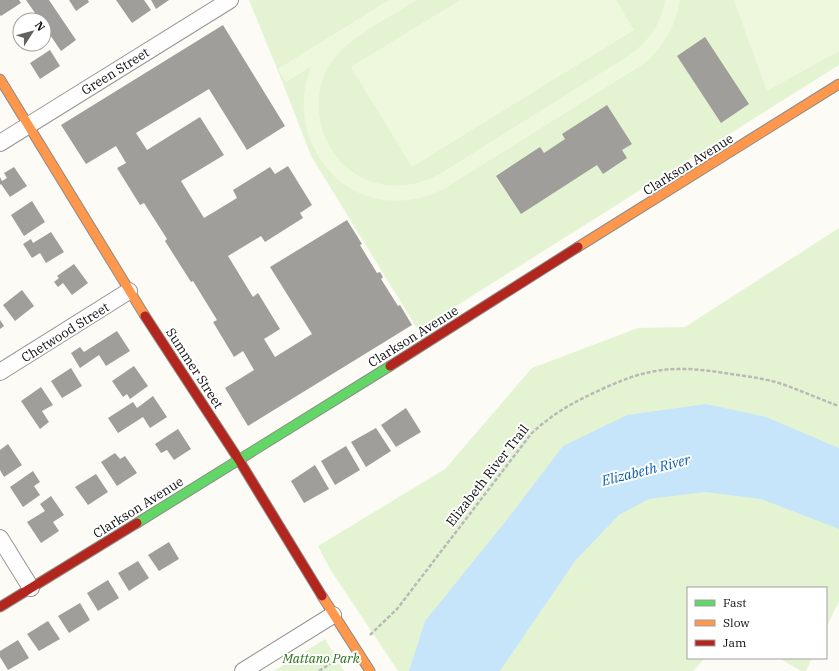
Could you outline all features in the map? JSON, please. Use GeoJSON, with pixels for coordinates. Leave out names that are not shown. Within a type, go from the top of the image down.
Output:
{"type":"FeatureCollection","features":[{"type":"Feature","properties":{"kind":"street","name":"Green Street"},"geometry":{"type":"LineString","coordinates":[[0,143],[230,0]]}},
{"type":"Feature","properties":{"kind":"street","name":"Summer Street"},"geometry":{"type":"LineString","coordinates":[[0,79],[129,292],[239,460],[333,615],[370,671]]}},
{"type":"Feature","properties":{"kind":"street","name":"Clarkson Avenue"},"geometry":{"type":"LineString","coordinates":[[0,607],[239,460],[839,84]]}},
{"type":"Feature","properties":{"kind":"street","name":"Chetwood Street"},"geometry":{"type":"LineString","coordinates":[[0,372],[129,292]]}},
{"type":"Feature","properties":{"kind":"street"},"geometry":{"type":"LineString","coordinates":[[0,538],[31,588]]}},
{"type":"Feature","properties":{"kind":"street"},"geometry":{"type":"LineString","coordinates":[[242,671],[333,615]]}},
{"type":"Feature","properties":{"kind":"path","name":"Elizabeth River Trail"},"geometry":{"type":"LineString","coordinates":[[370,635],[397,609],[531,434],[544,421],[563,408],[637,375],[657,370],[685,369],[705,370],[758,378],[778,383],[839,406]]}},
{"type":"Feature","properties":{"kind":"path"},"geometry":{"type":"LineString","coordinates":[[319,671],[339,658]]}},
{"type":"Feature","properties":{"kind":"green space"},"geometry":{"type":"Polygon","coordinates":[[[249,0],[839,0],[839,65],[418,330],[311,156],[249,0]]]}},
{"type":"Feature","properties":{"kind":"green space"},"geometry":{"type":"Polygon","coordinates":[[[389,0],[417,0],[358,37],[337,54],[330,64],[322,82],[319,100],[320,119],[325,137],[334,154],[347,167],[362,178],[381,184],[396,186],[419,183],[440,174],[628,56],[642,45],[653,32],[661,17],[665,0],[680,0],[673,26],[660,47],[648,61],[447,187],[428,196],[407,200],[381,199],[357,192],[337,179],[321,161],[310,139],[304,116],[305,91],[312,66],[286,82],[278,69],[389,0]]]}},
{"type":"Feature","properties":{"kind":"green space"},"geometry":{"type":"Polygon","coordinates":[[[460,0],[616,0],[634,30],[412,167],[351,67],[460,0]]]}},
{"type":"Feature","properties":{"kind":"green space"},"geometry":{"type":"Polygon","coordinates":[[[734,0],[839,0],[839,51],[767,91],[734,0]]]}},
{"type":"Feature","properties":{"kind":"green space"},"geometry":{"type":"Polygon","coordinates":[[[839,228],[839,601],[827,626],[827,587],[687,587],[687,659],[704,659],[693,671],[398,671],[330,569],[318,546],[445,469],[532,368],[638,328],[685,327],[839,228]]]}},
{"type":"Feature","properties":{"kind":"green space","name":"Mattano Park"},"geometry":{"type":"Polygon","coordinates":[[[325,639],[344,671],[274,671],[325,639]]]}},
{"type":"Feature","properties":{"kind":"green space"},"geometry":{"type":"Polygon","coordinates":[[[781,659],[812,659],[806,671],[801,671],[781,659]]]}},
{"type":"Feature","properties":{"kind":"water","name":"Elizabeth River"},"geometry":{"type":"Polygon","coordinates":[[[706,404],[766,417],[839,448],[839,529],[761,499],[705,492],[649,499],[619,515],[575,561],[500,671],[409,671],[425,621],[509,517],[563,446],[627,415],[706,404]]]}},
{"type":"Feature","properties":{"kind":"building"},"geometry":{"type":"Polygon","coordinates":[[[0,0],[19,0],[21,3],[1,16],[0,0]]]}},
{"type":"Feature","properties":{"kind":"building"},"geometry":{"type":"Polygon","coordinates":[[[26,0],[49,0],[76,40],[61,51],[52,38],[52,12],[34,12],[26,0]]]}},
{"type":"Feature","properties":{"kind":"building"},"geometry":{"type":"Polygon","coordinates":[[[69,0],[88,0],[89,2],[76,11],[69,0]]]}},
{"type":"Feature","properties":{"kind":"building"},"geometry":{"type":"Polygon","coordinates":[[[116,0],[144,0],[151,10],[132,23],[116,0]]]}},
{"type":"Feature","properties":{"kind":"building"},"geometry":{"type":"Polygon","coordinates":[[[151,0],[169,0],[156,9],[151,0]]]}},
{"type":"Feature","properties":{"kind":"building"},"geometry":{"type":"Polygon","coordinates":[[[223,25],[285,126],[247,150],[209,89],[136,133],[147,150],[200,117],[224,155],[181,181],[204,218],[237,198],[233,190],[270,167],[275,174],[288,166],[312,205],[300,213],[303,218],[265,242],[261,236],[228,256],[253,297],[258,293],[280,329],[264,339],[275,357],[312,334],[270,267],[347,220],[362,244],[360,245],[377,273],[380,272],[383,277],[381,279],[398,306],[400,305],[412,325],[248,426],[225,388],[254,370],[243,351],[234,357],[213,322],[217,320],[193,281],[191,282],[165,241],[167,239],[144,203],[140,205],[117,168],[126,163],[116,146],[86,164],[61,125],[223,25]]]}},
{"type":"Feature","properties":{"kind":"building"},"geometry":{"type":"Polygon","coordinates":[[[705,37],[749,104],[721,123],[677,56],[705,37]]]}},
{"type":"Feature","properties":{"kind":"building"},"geometry":{"type":"Polygon","coordinates":[[[47,52],[51,52],[60,66],[40,79],[30,63],[47,52]]]}},
{"type":"Feature","properties":{"kind":"building"},"geometry":{"type":"Polygon","coordinates":[[[607,105],[632,144],[622,150],[627,158],[603,174],[597,165],[521,214],[496,176],[540,147],[544,153],[565,139],[562,134],[607,105]]]}},
{"type":"Feature","properties":{"kind":"building"},"geometry":{"type":"Polygon","coordinates":[[[14,167],[27,186],[10,197],[1,184],[0,185],[0,177],[2,181],[7,178],[4,173],[14,167]]]}},
{"type":"Feature","properties":{"kind":"building"},"geometry":{"type":"Polygon","coordinates":[[[32,201],[45,222],[24,236],[11,215],[32,201]]]}},
{"type":"Feature","properties":{"kind":"building"},"geometry":{"type":"Polygon","coordinates":[[[51,232],[64,252],[46,263],[40,253],[32,258],[23,244],[31,239],[33,243],[51,232]]]}},
{"type":"Feature","properties":{"kind":"building"},"geometry":{"type":"Polygon","coordinates":[[[74,264],[88,283],[72,295],[63,283],[58,287],[54,282],[59,278],[57,276],[74,264]]]}},
{"type":"Feature","properties":{"kind":"building"},"geometry":{"type":"Polygon","coordinates":[[[22,290],[34,306],[15,321],[3,305],[22,290]]]}},
{"type":"Feature","properties":{"kind":"building"},"geometry":{"type":"Polygon","coordinates":[[[0,320],[4,326],[0,329],[0,320]]]}},
{"type":"Feature","properties":{"kind":"building"},"geometry":{"type":"Polygon","coordinates":[[[117,331],[130,351],[106,366],[99,355],[80,368],[71,353],[80,347],[84,352],[117,331]]]}},
{"type":"Feature","properties":{"kind":"building"},"geometry":{"type":"Polygon","coordinates":[[[134,366],[148,386],[130,399],[127,394],[123,397],[112,381],[134,366]]]}},
{"type":"Feature","properties":{"kind":"building"},"geometry":{"type":"Polygon","coordinates":[[[71,368],[82,386],[62,398],[51,381],[71,368]]]}},
{"type":"Feature","properties":{"kind":"building"},"geometry":{"type":"Polygon","coordinates":[[[41,387],[53,405],[42,411],[49,422],[40,429],[21,401],[41,387]]]}},
{"type":"Feature","properties":{"kind":"building"},"geometry":{"type":"Polygon","coordinates":[[[153,396],[167,417],[150,428],[143,417],[118,433],[108,418],[133,402],[137,408],[153,396]]]}},
{"type":"Feature","properties":{"kind":"building"},"geometry":{"type":"Polygon","coordinates":[[[406,408],[421,432],[396,447],[381,425],[406,408]]]}},
{"type":"Feature","properties":{"kind":"building"},"geometry":{"type":"Polygon","coordinates":[[[376,428],[391,451],[366,467],[351,442],[376,428]]]}},
{"type":"Feature","properties":{"kind":"building"},"geometry":{"type":"Polygon","coordinates":[[[178,429],[191,449],[174,460],[167,450],[161,453],[155,444],[178,429]]]}},
{"type":"Feature","properties":{"kind":"building"},"geometry":{"type":"Polygon","coordinates":[[[8,444],[22,465],[4,477],[0,470],[0,450],[8,444]]]}},
{"type":"Feature","properties":{"kind":"building"},"geometry":{"type":"Polygon","coordinates":[[[346,446],[360,470],[335,485],[321,461],[346,446]]]}},
{"type":"Feature","properties":{"kind":"building"},"geometry":{"type":"Polygon","coordinates":[[[115,453],[120,459],[125,456],[137,473],[117,486],[101,462],[115,453]]]}},
{"type":"Feature","properties":{"kind":"building"},"geometry":{"type":"Polygon","coordinates":[[[315,465],[329,489],[304,503],[291,481],[315,465]]]}},
{"type":"Feature","properties":{"kind":"building"},"geometry":{"type":"Polygon","coordinates":[[[33,471],[40,482],[34,486],[40,495],[23,507],[10,487],[33,471]]]}},
{"type":"Feature","properties":{"kind":"building"},"geometry":{"type":"Polygon","coordinates":[[[96,474],[108,492],[88,505],[75,487],[96,474]]]}},
{"type":"Feature","properties":{"kind":"building"},"geometry":{"type":"Polygon","coordinates":[[[51,496],[64,515],[53,522],[59,531],[41,543],[27,522],[45,511],[40,504],[51,496]]]}},
{"type":"Feature","properties":{"kind":"building"},"geometry":{"type":"Polygon","coordinates":[[[169,542],[179,559],[159,571],[148,555],[169,542]]]}},
{"type":"Feature","properties":{"kind":"building"},"geometry":{"type":"Polygon","coordinates":[[[138,561],[149,578],[129,591],[118,573],[138,561]]]}},
{"type":"Feature","properties":{"kind":"building"},"geometry":{"type":"Polygon","coordinates":[[[108,580],[119,598],[98,611],[87,593],[108,580]]]}},
{"type":"Feature","properties":{"kind":"building"},"geometry":{"type":"Polygon","coordinates":[[[80,603],[90,620],[69,633],[58,616],[80,603]]]}},
{"type":"Feature","properties":{"kind":"building"},"geometry":{"type":"Polygon","coordinates":[[[48,621],[60,639],[39,651],[27,634],[48,621]]]}},
{"type":"Feature","properties":{"kind":"building"},"geometry":{"type":"Polygon","coordinates":[[[18,640],[29,658],[8,670],[0,657],[0,651],[18,640]]]}},
{"type":"Feature","properties":{"kind":"traffic: fast"},"geometry":{"type":"LineString","coordinates":[[137,523],[390,366]]}},
{"type":"Feature","properties":{"kind":"traffic: slow"},"geometry":{"type":"LineString","coordinates":[[0,79],[145,316]]}},
{"type":"Feature","properties":{"kind":"traffic: slow"},"geometry":{"type":"LineString","coordinates":[[578,247],[839,84]]}},
{"type":"Feature","properties":{"kind":"traffic: slow"},"geometry":{"type":"LineString","coordinates":[[322,596],[370,671]]}},
{"type":"Feature","properties":{"kind":"traffic: jam"},"geometry":{"type":"LineString","coordinates":[[390,366],[578,247]]}},
{"type":"Feature","properties":{"kind":"traffic: jam"},"geometry":{"type":"LineString","coordinates":[[145,316],[239,460],[322,596]]}},
{"type":"Feature","properties":{"kind":"traffic: jam"},"geometry":{"type":"LineString","coordinates":[[0,607],[137,523]]}}]}
